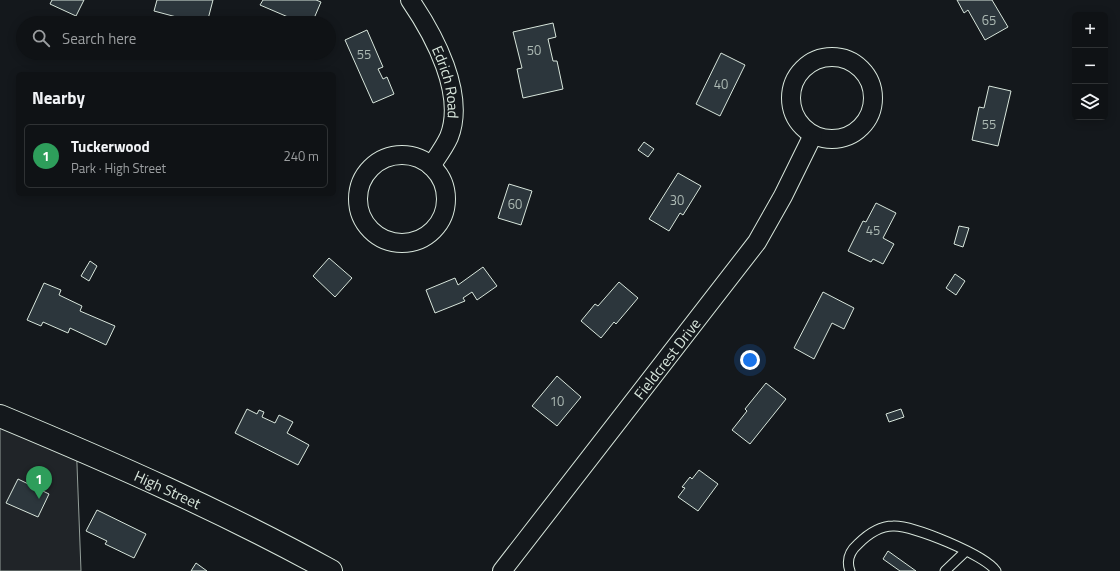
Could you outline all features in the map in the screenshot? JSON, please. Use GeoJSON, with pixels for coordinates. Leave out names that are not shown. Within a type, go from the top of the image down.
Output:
{"type":"FeatureCollection","features":[{"type":"Feature","properties":{"kind":"street","name":"Edrich Road"},"geometry":{"type":"LineString","coordinates":[[410,0],[432,36],[448,77],[454,99],[454,112],[449,136],[430,166]]}},
{"type":"Feature","properties":{"kind":"street"},"geometry":{"type":"LineString","coordinates":[[833,56],[854,62],[863,70],[870,80],[874,102],[871,113],[861,127],[847,137],[836,139],[813,135],[797,120],[792,110],[792,88],[796,77],[803,68],[822,58],[833,56]]}},
{"type":"Feature","properties":{"kind":"street","name":"Fieldcrest Drive"},"geometry":{"type":"LineString","coordinates":[[502,571],[757,242],[783,196],[813,135]]}},
{"type":"Feature","properties":{"kind":"street"},"geometry":{"type":"LineString","coordinates":[[394,156],[413,156],[430,166],[443,183],[446,193],[446,204],[438,223],[423,237],[402,242],[387,240],[373,232],[362,216],[358,197],[361,183],[369,170],[376,164],[394,156]]}},
{"type":"Feature","properties":{"kind":"street","name":"High Street"},"geometry":{"type":"LineString","coordinates":[[0,416],[108,461],[192,500],[331,571]]}},
{"type":"Feature","properties":{"kind":"lane"},"geometry":{"type":"LineString","coordinates":[[850,571],[849,558],[852,550],[865,537],[876,531],[892,526],[927,534],[966,551],[992,566],[996,571]]}},
{"type":"Feature","properties":{"kind":"lane"},"geometry":{"type":"LineString","coordinates":[[944,571],[966,551]]}},
{"type":"Feature","properties":{"kind":"shaded area"},"geometry":{"type":"Polygon","coordinates":[[[0,412],[76,438],[81,571],[0,571],[0,412]]]}},
{"type":"Feature","properties":{"kind":"building"},"geometry":{"type":"Polygon","coordinates":[[[52,0],[84,0],[76,16],[50,4],[52,0]]]}},
{"type":"Feature","properties":{"kind":"building"},"geometry":{"type":"Polygon","coordinates":[[[157,0],[213,0],[209,16],[173,16],[154,11],[157,0]]]}},
{"type":"Feature","properties":{"kind":"building"},"geometry":{"type":"Polygon","coordinates":[[[263,0],[316,0],[321,2],[315,16],[286,16],[260,5],[263,0]]]}},
{"type":"Feature","properties":{"kind":"building"},"geometry":{"type":"Polygon","coordinates":[[[957,0],[992,0],[1008,27],[985,40],[968,10],[964,13],[957,0]]]}},
{"type":"Feature","properties":{"kind":"building"},"geometry":{"type":"Polygon","coordinates":[[[553,23],[556,37],[548,39],[553,61],[557,61],[563,89],[523,98],[517,69],[522,68],[513,32],[553,23]]]}},
{"type":"Feature","properties":{"kind":"building"},"geometry":{"type":"Polygon","coordinates":[[[367,30],[383,67],[378,69],[383,79],[387,77],[394,94],[373,103],[345,40],[367,30]]]}},
{"type":"Feature","properties":{"kind":"building"},"geometry":{"type":"Polygon","coordinates":[[[721,53],[745,65],[720,116],[696,104],[721,53]]]}},
{"type":"Feature","properties":{"kind":"building"},"geometry":{"type":"Polygon","coordinates":[[[989,86],[1011,91],[998,146],[972,140],[979,107],[984,108],[989,86]]]}},
{"type":"Feature","properties":{"kind":"building"},"geometry":{"type":"Polygon","coordinates":[[[644,142],[654,149],[648,157],[638,150],[644,142]]]}},
{"type":"Feature","properties":{"kind":"building"},"geometry":{"type":"Polygon","coordinates":[[[678,173],[701,186],[683,215],[680,213],[669,231],[649,219],[678,173]]]}},
{"type":"Feature","properties":{"kind":"building"},"geometry":{"type":"Polygon","coordinates":[[[509,184],[532,191],[521,225],[498,218],[509,184]]]}},
{"type":"Feature","properties":{"kind":"building"},"geometry":{"type":"Polygon","coordinates":[[[876,203],[896,213],[883,238],[894,244],[883,264],[873,259],[871,262],[848,251],[863,221],[866,222],[876,203]]]}},
{"type":"Feature","properties":{"kind":"building"},"geometry":{"type":"Polygon","coordinates":[[[959,226],[969,228],[963,247],[954,244],[959,226]]]}},
{"type":"Feature","properties":{"kind":"building"},"geometry":{"type":"Polygon","coordinates":[[[329,258],[352,278],[335,297],[313,276],[329,258]]]}},
{"type":"Feature","properties":{"kind":"building"},"geometry":{"type":"Polygon","coordinates":[[[90,261],[97,266],[89,281],[81,276],[90,261]]]}},
{"type":"Feature","properties":{"kind":"building"},"geometry":{"type":"Polygon","coordinates":[[[483,267],[497,286],[477,300],[472,292],[463,298],[465,301],[435,313],[426,290],[455,278],[458,285],[483,267]]]}},
{"type":"Feature","properties":{"kind":"building"},"geometry":{"type":"Polygon","coordinates":[[[955,274],[965,281],[956,295],[946,288],[955,274]]]}},
{"type":"Feature","properties":{"kind":"building"},"geometry":{"type":"Polygon","coordinates":[[[619,282],[638,298],[616,324],[614,322],[601,338],[581,321],[595,304],[598,306],[619,282]]]}},
{"type":"Feature","properties":{"kind":"building"},"geometry":{"type":"Polygon","coordinates":[[[44,283],[61,290],[59,295],[82,306],[80,311],[115,326],[106,345],[70,328],[68,333],[43,322],[41,326],[27,320],[44,283]]]}},
{"type":"Feature","properties":{"kind":"building"},"geometry":{"type":"Polygon","coordinates":[[[823,292],[854,308],[844,329],[832,323],[814,359],[794,348],[823,292]]]}},
{"type":"Feature","properties":{"kind":"building"},"geometry":{"type":"Polygon","coordinates":[[[557,376],[581,397],[557,426],[532,406],[557,376]]]}},
{"type":"Feature","properties":{"kind":"building"},"geometry":{"type":"Polygon","coordinates":[[[766,383],[786,399],[750,444],[732,430],[747,411],[745,409],[766,383]]]}},
{"type":"Feature","properties":{"kind":"building"},"geometry":{"type":"Polygon","coordinates":[[[247,409],[257,414],[259,410],[264,412],[262,417],[275,423],[279,415],[293,422],[287,433],[309,445],[298,465],[235,433],[247,409]]]}},
{"type":"Feature","properties":{"kind":"building"},"geometry":{"type":"Polygon","coordinates":[[[901,409],[904,417],[889,422],[886,414],[901,409]]]}},
{"type":"Feature","properties":{"kind":"building"},"geometry":{"type":"Polygon","coordinates":[[[699,470],[718,484],[698,511],[678,497],[685,488],[682,487],[690,477],[692,479],[699,470]]]}},
{"type":"Feature","properties":{"kind":"building"},"geometry":{"type":"Polygon","coordinates":[[[18,479],[49,494],[38,517],[6,503],[18,479]]]}},
{"type":"Feature","properties":{"kind":"building"},"geometry":{"type":"Polygon","coordinates":[[[97,510],[146,534],[134,558],[105,544],[107,541],[86,531],[97,510]]]}},
{"type":"Feature","properties":{"kind":"building"},"geometry":{"type":"Polygon","coordinates":[[[888,551],[916,571],[900,571],[883,559],[888,551]]]}},
{"type":"Feature","properties":{"kind":"building"},"geometry":{"type":"Polygon","coordinates":[[[196,563],[207,571],[191,571],[196,563]]]}},
{"type":"Feature","properties":{"kind":"place","name":"Tuckerwood"},"geometry":{"type":"Point","coordinates":[39,499]}}]}
